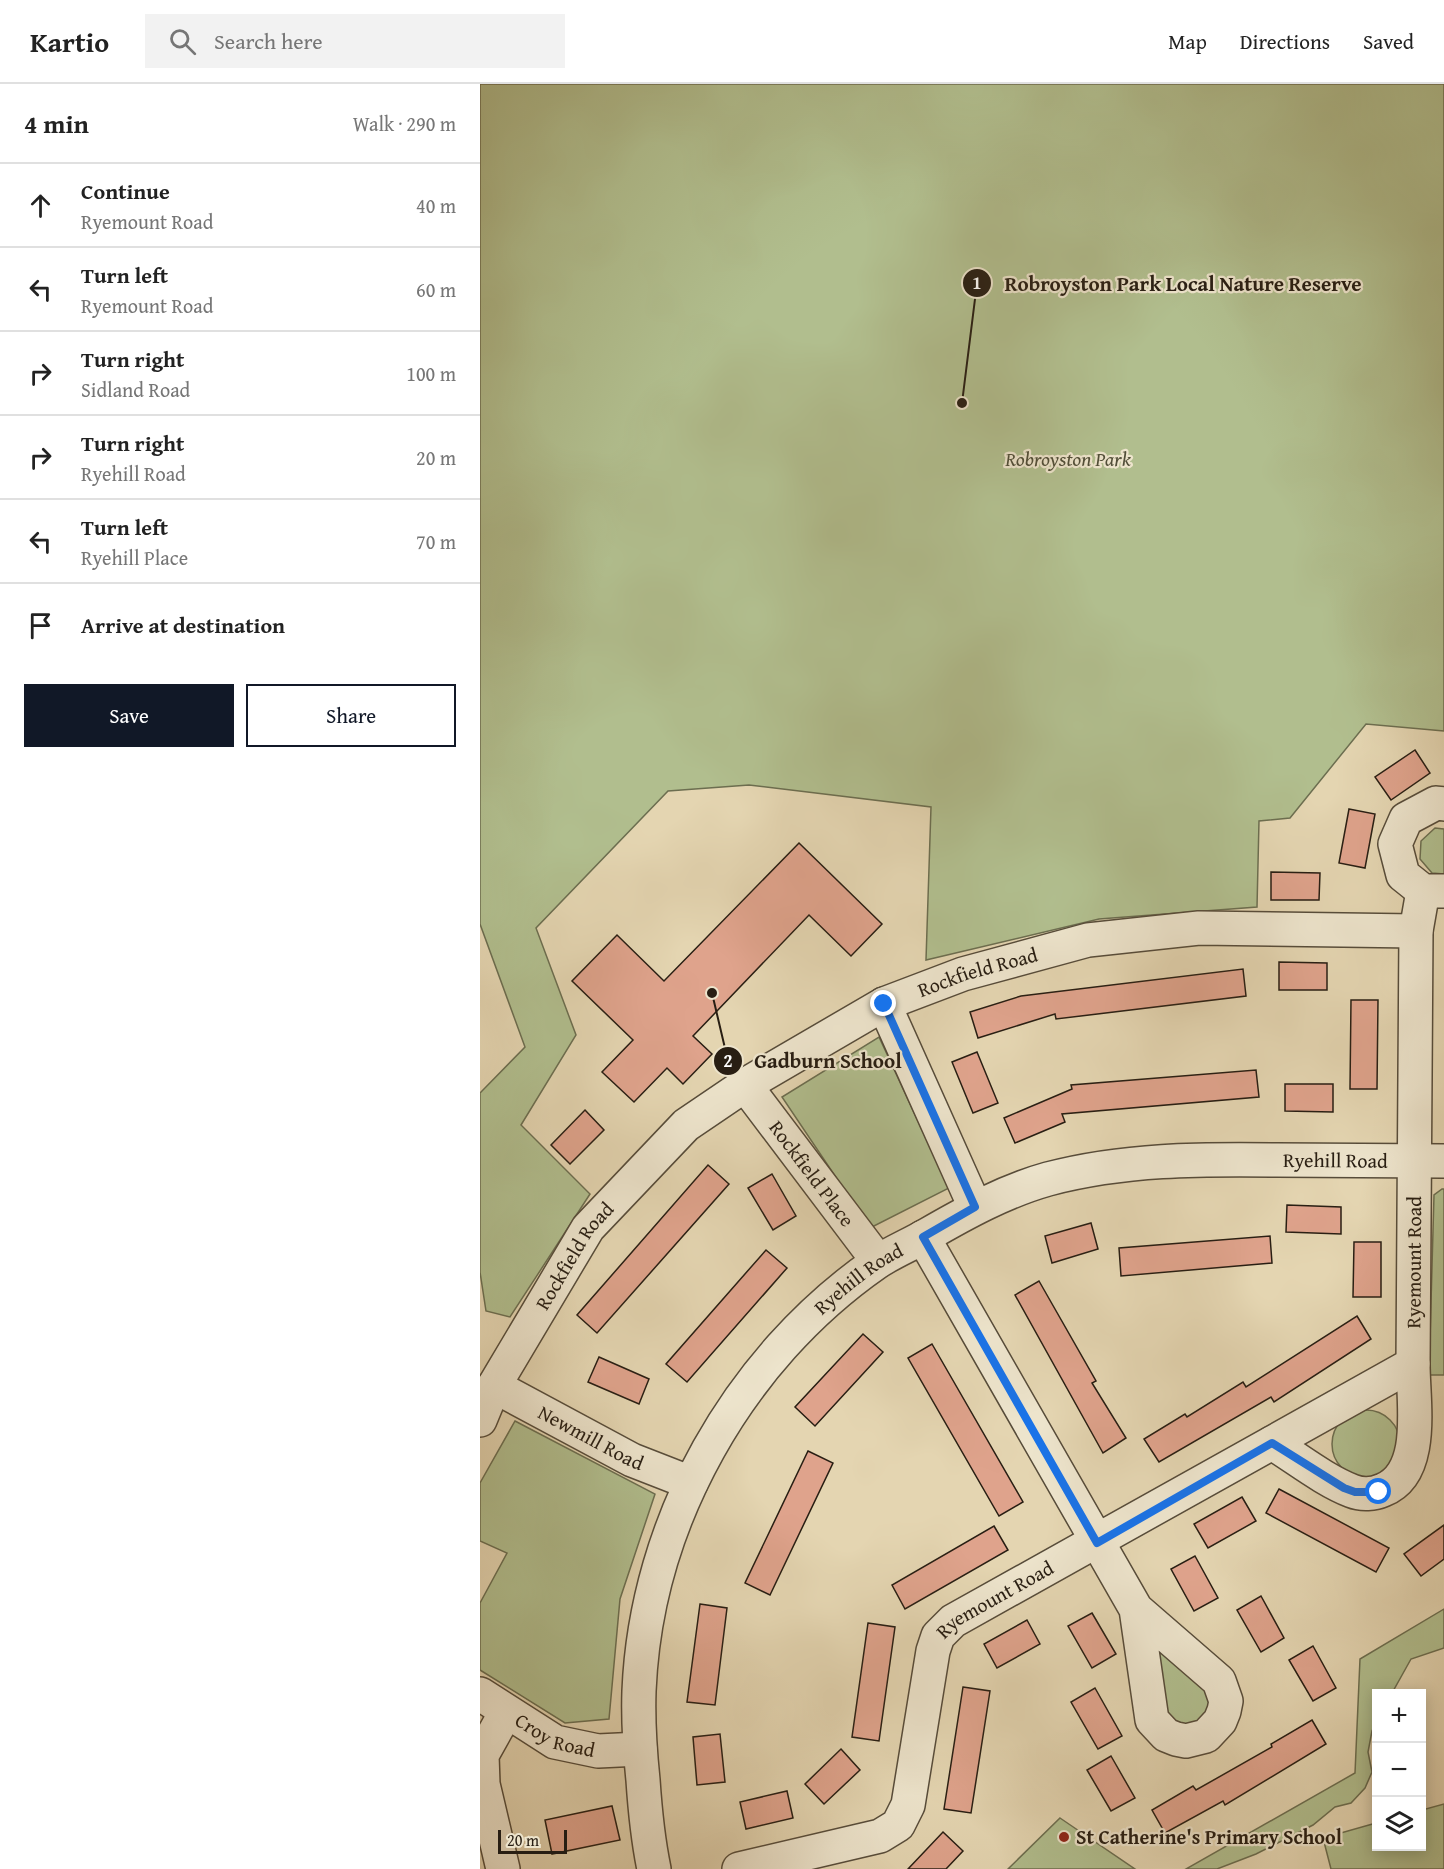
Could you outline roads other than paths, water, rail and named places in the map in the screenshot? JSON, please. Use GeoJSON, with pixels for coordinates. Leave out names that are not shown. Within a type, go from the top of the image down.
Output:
{"type":"FeatureCollection","features":[{"type":"Feature","properties":{"kind":"street"},"geometry":{"type":"LineString","coordinates":[[1429,1161],[1416,931],[1434,891],[1403,875],[1395,844],[1406,819],[1436,803],[1444,804]]}},
{"type":"Feature","properties":{"kind":"street","name":"Rockfield Road"},"geometry":{"type":"LineString","coordinates":[[480,1420],[494,1386],[588,1228],[686,1125],[745,1085],[884,1004],[963,974],[1088,940],[1199,928],[1416,931]]}},
{"type":"Feature","properties":{"kind":"street"},"geometry":{"type":"LineString","coordinates":[[884,1004],[975,1207]]}},
{"type":"Feature","properties":{"kind":"street","name":"Rockfield Place"},"geometry":{"type":"LineString","coordinates":[[745,1085],[878,1262]]}},
{"type":"Feature","properties":{"kind":"street","name":"Ryehill Road"},"geometry":{"type":"LineString","coordinates":[[654,1869],[648,1840],[640,1749],[639,1690],[650,1611],[668,1536],[691,1483],[729,1414],[776,1355],[821,1306],[878,1262],[975,1207],[1045,1180],[1102,1166],[1191,1159],[1429,1161]]}},
{"type":"Feature","properties":{"kind":"street","name":"Ryemount Road"},"geometry":{"type":"LineString","coordinates":[[1272,1443],[1355,1492],[1379,1492],[1390,1488],[1399,1481],[1411,1461],[1413,1364],[1429,1161]]}},
{"type":"Feature","properties":{"kind":"street"},"geometry":{"type":"LineString","coordinates":[[923,1237],[1136,1609]]}},
{"type":"Feature","properties":{"kind":"street","name":"Ryemount Road"},"geometry":{"type":"LineString","coordinates":[[739,1869],[880,1836],[898,1825],[908,1804],[933,1651],[938,1636],[953,1621],[1097,1543],[1413,1364]]}},
{"type":"Feature","properties":{"kind":"street","name":"Newmill Road"},"geometry":{"type":"LineString","coordinates":[[494,1386],[632,1460],[691,1483]]}},
{"type":"Feature","properties":{"kind":"street"},"geometry":{"type":"LineString","coordinates":[[493,1703],[482,1755],[483,1784],[503,1869]]}},
{"type":"Feature","properties":{"kind":"street","name":"Croy Road"},"geometry":{"type":"LineString","coordinates":[[493,1703],[555,1742],[598,1751],[640,1749]]}},
{"type":"Feature","properties":{"kind":"place","name":"Robroyston Park Local Nature Reserve"},"geometry":{"type":"Point","coordinates":[962,403]}},
{"type":"Feature","properties":{"kind":"place","name":"Gadburn School"},"geometry":{"type":"Point","coordinates":[712,993]}},
{"type":"Feature","properties":{"kind":"place","name":"St Catherine's Primary School"},"geometry":{"type":"Point","coordinates":[1064,1837]}},
{"type":"Feature","properties":{"kind":"park label","name":"Robroyston Park"},"geometry":{"type":"Point","coordinates":[1068,459]}}]}
